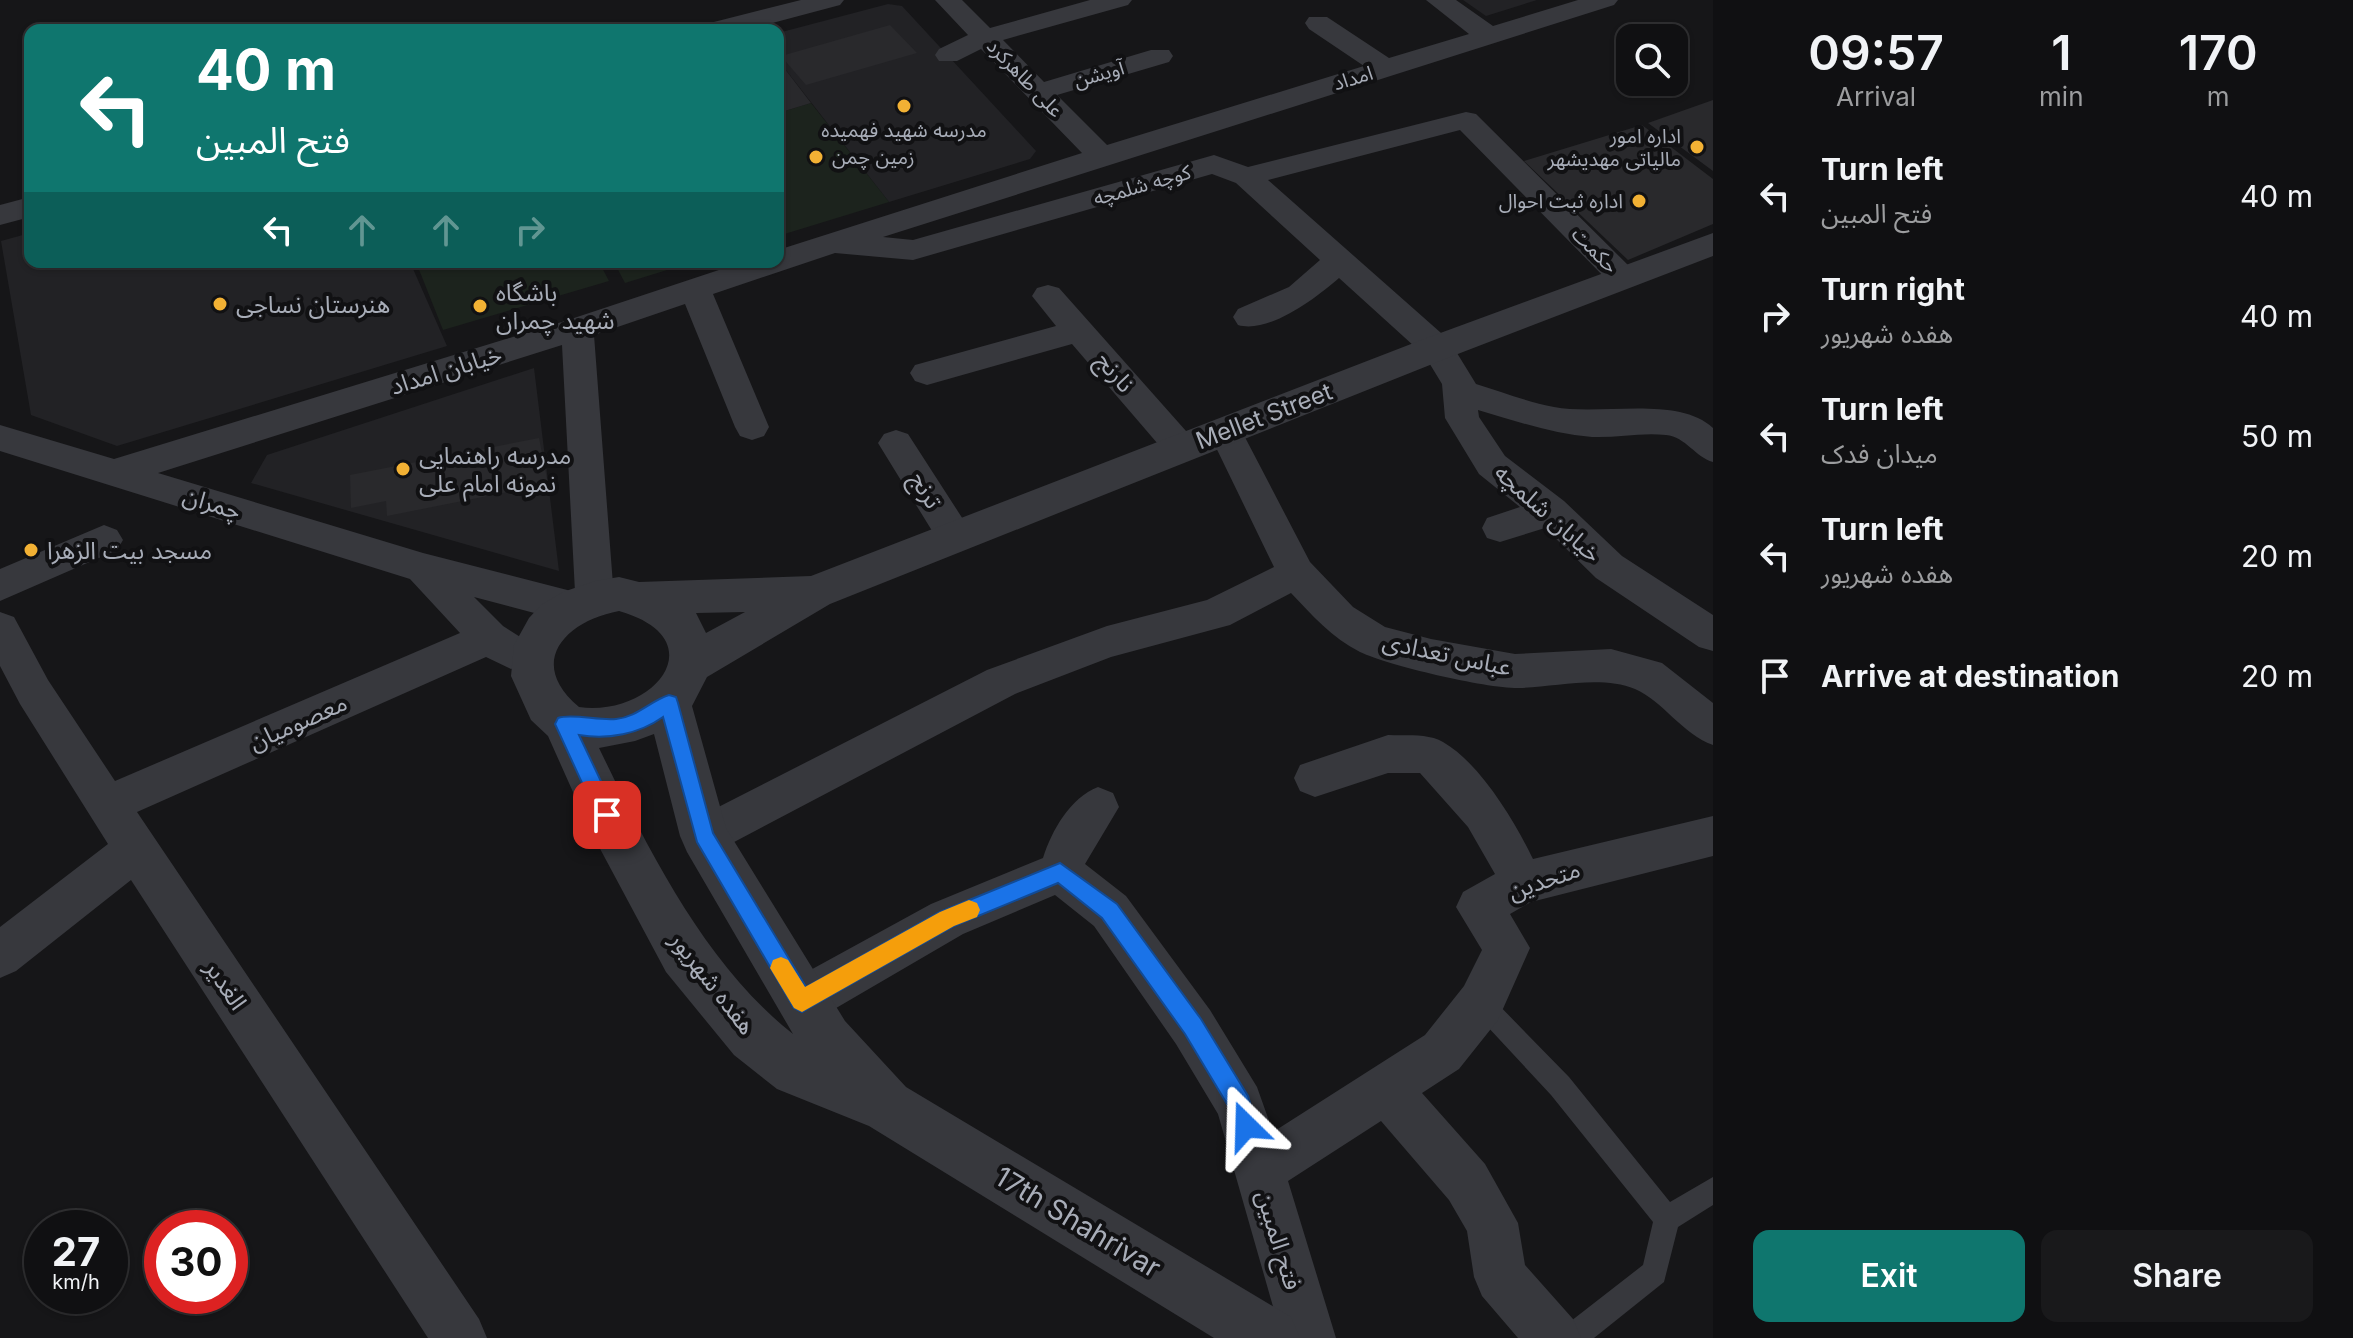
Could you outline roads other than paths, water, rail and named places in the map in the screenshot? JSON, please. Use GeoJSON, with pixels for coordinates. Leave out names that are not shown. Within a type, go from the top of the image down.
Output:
{"type":"FeatureCollection","features":[{"type":"Feature","properties":{"kind":"street"},"geometry":{"type":"LineString","coordinates":[[738,24],[831,0]]}},
{"type":"Feature","properties":{"kind":"street","name":"علی طاهرکرد"},"geometry":{"type":"LineString","coordinates":[[948,0],[1102,156]]}},
{"type":"Feature","properties":{"kind":"street"},"geometry":{"type":"LineString","coordinates":[[948,55],[985,37],[1119,0]]}},
{"type":"Feature","properties":{"kind":"street"},"geometry":{"type":"LineString","coordinates":[[1439,0],[1488,35]]}},
{"type":"Feature","properties":{"kind":"street","name":"امداد"},"geometry":{"type":"LineString","coordinates":[[1102,156],[1605,0]]}},
{"type":"Feature","properties":{"kind":"street"},"geometry":{"type":"LineString","coordinates":[[1318,23],[1385,68]]}},
{"type":"Feature","properties":{"kind":"street","name":"آویشن"},"geometry":{"type":"LineString","coordinates":[[1038,92],[1160,56]]}},
{"type":"Feature","properties":{"kind":"street","name":"حکمت"},"geometry":{"type":"LineString","coordinates":[[1246,177],[1466,120],[1623,278]]}},
{"type":"Feature","properties":{"kind":"street","name":"خیابان امداد"},"geometry":{"type":"LineString","coordinates":[[784,260],[1102,156]]}},
{"type":"Feature","properties":{"kind":"street","name":"کوچه شلمچه"},"geometry":{"type":"LineString","coordinates":[[833,243],[913,250],[1214,164],[1246,177],[1437,348]]}},
{"type":"Feature","properties":{"kind":"street"},"geometry":{"type":"LineString","coordinates":[[0,215],[24,209]]}},
{"type":"Feature","properties":{"kind":"street","name":"Mellet Street"},"geometry":{"type":"LineString","coordinates":[[815,592],[1437,348],[1713,244]]}},
{"type":"Feature","properties":{"kind":"street"},"geometry":{"type":"LineString","coordinates":[[1249,317],[1300,295],[1339,261]]}},
{"type":"Feature","properties":{"kind":"street","name":"خیابان امداد"},"geometry":{"type":"LineString","coordinates":[[114,473],[577,329],[759,268]]}},
{"type":"Feature","properties":{"kind":"street"},"geometry":{"type":"LineString","coordinates":[[695,289],[752,427]]}},
{"type":"Feature","properties":{"kind":"street","name":"نارنج"},"geometry":{"type":"LineString","coordinates":[[1048,296],[1182,449]]}},
{"type":"Feature","properties":{"kind":"street"},"geometry":{"type":"LineString","coordinates":[[577,329],[584,602]]}},
{"type":"Feature","properties":{"kind":"street"},"geometry":{"type":"LineString","coordinates":[[927,373],[1079,331]]}},
{"type":"Feature","properties":{"kind":"street","name":"خیابان شلمچه"},"geometry":{"type":"LineString","coordinates":[[1437,348],[1459,384],[1462,418],[1492,465],[1551,511],[1609,567],[1713,635]]}},
{"type":"Feature","properties":{"kind":"street"},"geometry":{"type":"LineString","coordinates":[[1460,392],[1554,420],[1594,424],[1667,422],[1693,430],[1713,449]]}},
{"type":"Feature","properties":{"kind":"street","name":"عباس تعدادی"},"geometry":{"type":"LineString","coordinates":[[1225,431],[1296,573],[1339,618],[1374,640],[1431,656],[1515,671],[1611,666],[1648,675],[1713,727]]}},
{"type":"Feature","properties":{"kind":"street","name":"چمران"},"geometry":{"type":"LineString","coordinates":[[0,438],[423,568],[584,602]]}},
{"type":"Feature","properties":{"kind":"street","name":"ترنج"},"geometry":{"type":"LineString","coordinates":[[896,443],[955,537]]}},
{"type":"Feature","properties":{"kind":"street"},"geometry":{"type":"LineString","coordinates":[[1500,528],[1551,511]]}},
{"type":"Feature","properties":{"kind":"street"},"geometry":{"type":"LineString","coordinates":[[0,586],[104,540]]}},
{"type":"Feature","properties":{"kind":"street"},"geometry":{"type":"LineString","coordinates":[[423,568],[489,638],[530,664]]}},
{"type":"Feature","properties":{"kind":"street"},"geometry":{"type":"LineString","coordinates":[[704,836],[1001,682],[1107,642],[1216,614],[1296,573]]}},
{"type":"Feature","properties":{"kind":"street"},"geometry":{"type":"LineString","coordinates":[[815,592],[681,683],[646,718],[619,727],[591,729],[565,724],[545,707],[533,686],[530,664],[538,641],[552,621],[584,602],[619,594],[643,598],[815,592]]}},
{"type":"Feature","properties":{"kind":"street"},"geometry":{"type":"LineString","coordinates":[[643,598],[664,607],[680,622],[689,640],[681,683],[704,836],[826,1040],[887,1106]]}},
{"type":"Feature","properties":{"kind":"street","name":"الغدیر"},"geometry":{"type":"LineString","coordinates":[[0,628],[34,692],[107,805],[460,1338]]}},
{"type":"Feature","properties":{"kind":"street","name":"معصومیان"},"geometry":{"type":"LineString","coordinates":[[107,805],[489,638]]}},
{"type":"Feature","properties":{"kind":"street","name":"هفده شهریور"},"geometry":{"type":"LineString","coordinates":[[565,724],[607,815],[684,954],[733,1013],[753,1036],[796,1070],[887,1106]]}},
{"type":"Feature","properties":{"kind":"street"},"geometry":{"type":"LineString","coordinates":[[1315,778],[1388,754],[1429,755],[1468,790],[1497,828],[1522,883]]}},
{"type":"Feature","properties":{"kind":"street"},"geometry":{"type":"LineString","coordinates":[[802,1001],[947,919],[1060,872],[1069,845],[1098,807]]}},
{"type":"Feature","properties":{"kind":"street","name":"متحدین"},"geometry":{"type":"LineString","coordinates":[[1259,1171],[1442,1052],[1481,1003],[1507,948],[1479,907],[1522,883],[1713,836]]}},
{"type":"Feature","properties":{"kind":"street"},"geometry":{"type":"LineString","coordinates":[[0,955],[136,849]]}},
{"type":"Feature","properties":{"kind":"street","name":"فتح المبین"},"geometry":{"type":"LineString","coordinates":[[1060,872],[1110,911],[1193,1027],[1240,1104],[1309,1338]]}},
{"type":"Feature","properties":{"kind":"street"},"geometry":{"type":"LineString","coordinates":[[1385,1088],[1467,1182],[1492,1223],[1501,1277],[1554,1338]]}},
{"type":"Feature","properties":{"kind":"street","name":"17th Shahrivar"},"geometry":{"type":"LineString","coordinates":[[887,1106],[1270,1338]]}},
{"type":"Feature","properties":{"kind":"lane"},"geometry":{"type":"LineString","coordinates":[[1481,1003],[1560,1086],[1667,1219]]}},
{"type":"Feature","properties":{"kind":"lane"},"geometry":{"type":"LineString","coordinates":[[1572,1338],[1655,1273],[1667,1219],[1713,1190]]}},
{"type":"Feature","properties":{"kind":"place","name":"مدرسه شهید فهمیده"},"geometry":{"type":"Point","coordinates":[904,106]}},
{"type":"Feature","properties":{"kind":"place","name":"اداره امور مالیاتی مهدیشهر"},"geometry":{"type":"Point","coordinates":[1697,147]}},
{"type":"Feature","properties":{"kind":"place","name":"زمین چمن"},"geometry":{"type":"Point","coordinates":[816,157]}},
{"type":"Feature","properties":{"kind":"place","name":"اداره ثبت احوال"},"geometry":{"type":"Point","coordinates":[1639,201]}},
{"type":"Feature","properties":{"kind":"place","name":"هنرستان نساجی"},"geometry":{"type":"Point","coordinates":[220,304]}},
{"type":"Feature","properties":{"kind":"place","name":"باشگاه شهید چمران"},"geometry":{"type":"Point","coordinates":[480,306]}},
{"type":"Feature","properties":{"kind":"place","name":"مدرسه راهنمایی نمونه امام علی"},"geometry":{"type":"Point","coordinates":[403,469]}},
{"type":"Feature","properties":{"kind":"place","name":"مسجد بیت الزهرا"},"geometry":{"type":"Point","coordinates":[31,550]}}]}
